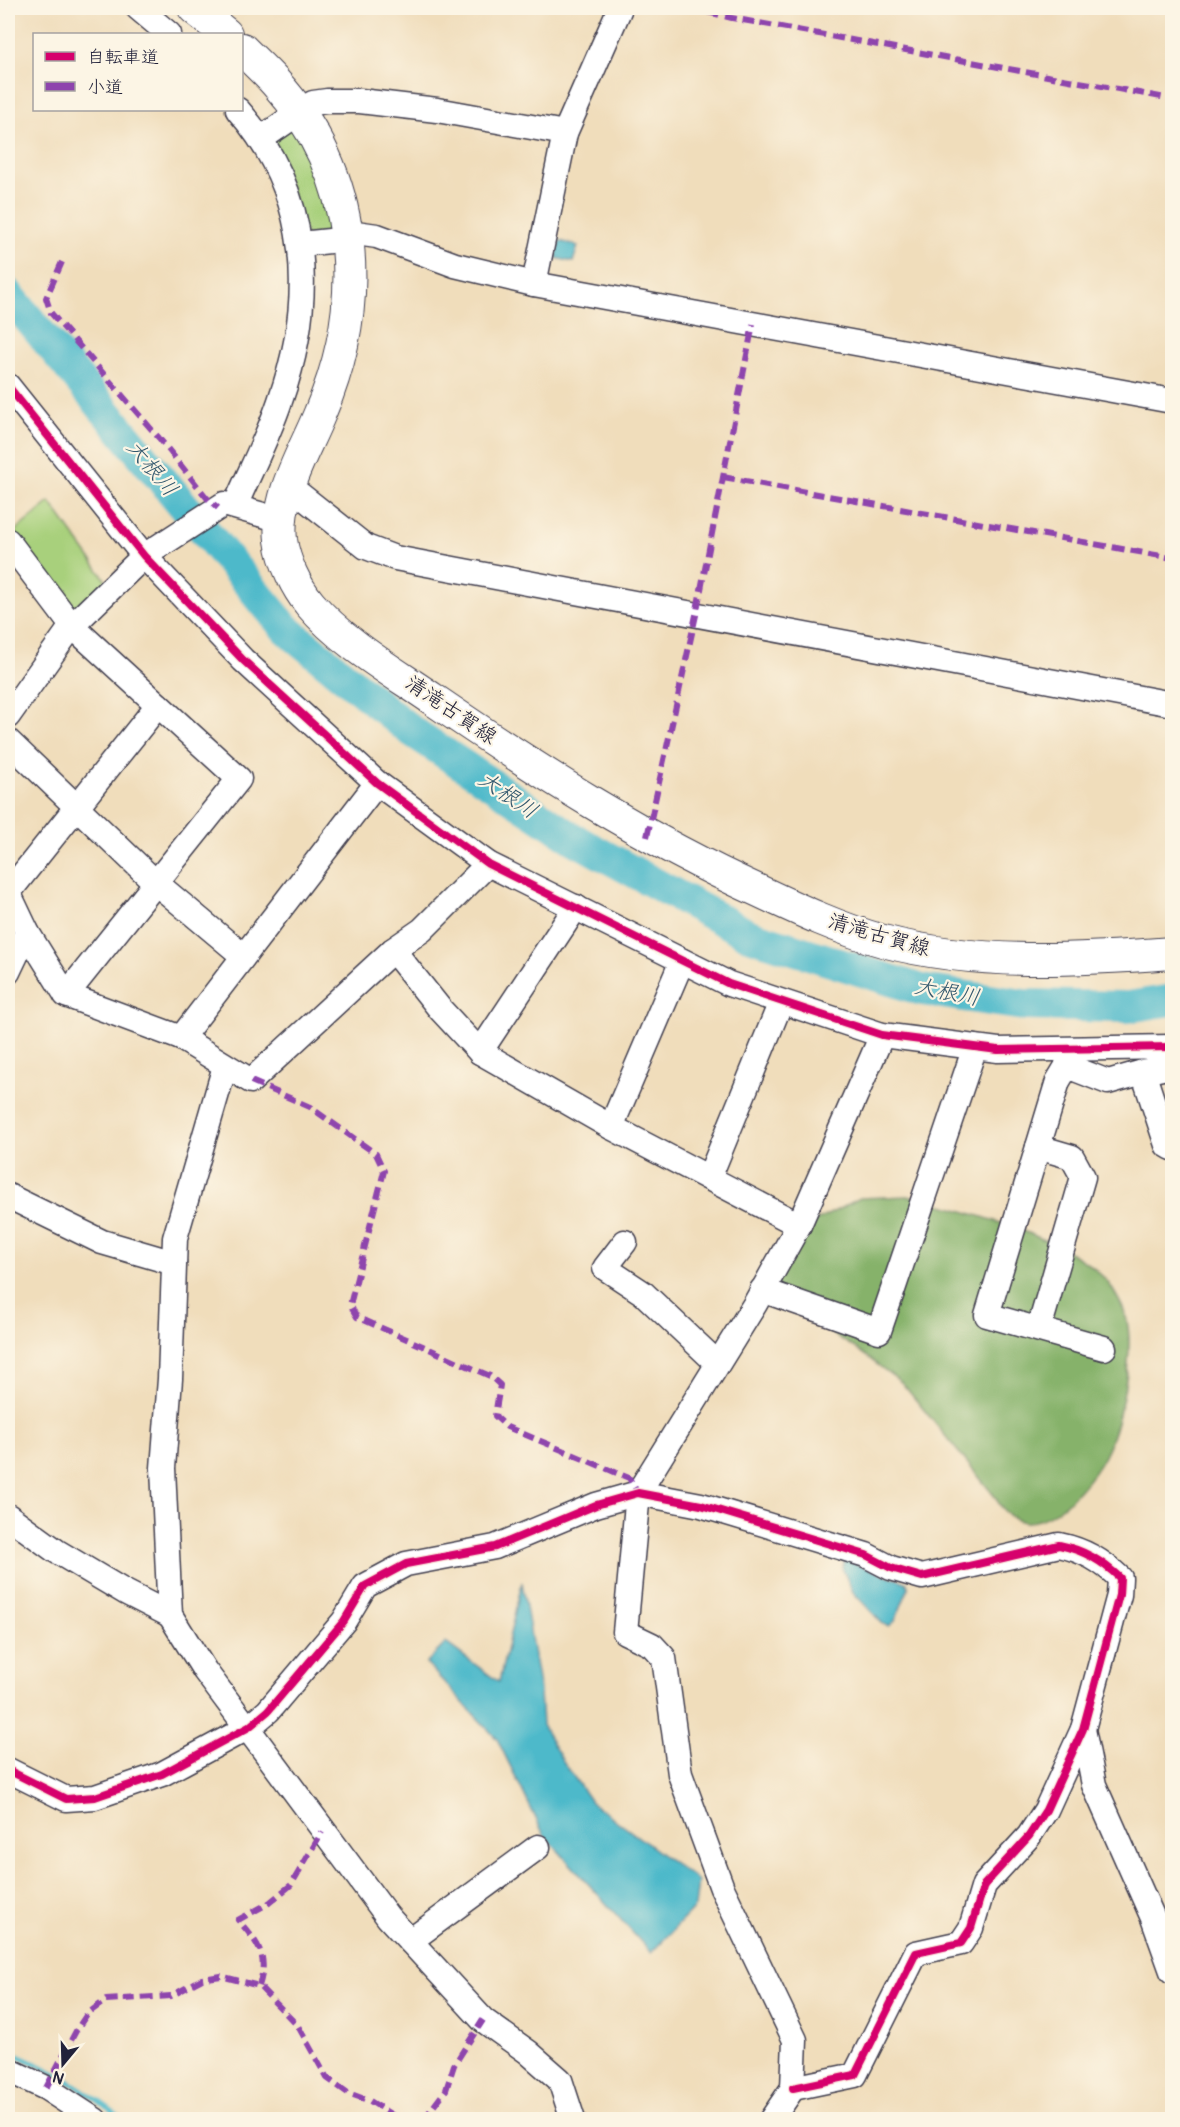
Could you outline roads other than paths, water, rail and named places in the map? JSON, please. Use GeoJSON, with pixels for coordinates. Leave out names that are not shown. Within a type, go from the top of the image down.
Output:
{"type":"FeatureCollection","features":[{"type":"Feature","properties":{"kind":"main road"},"geometry":{"type":"LineString","coordinates":[[194,8],[225,33]]}},
{"type":"Feature","properties":{"kind":"main road","name":"清滝古賀線"},"geometry":{"type":"LineString","coordinates":[[243,51],[276,83],[299,113],[322,153],[338,191],[349,235],[350,286],[345,337],[334,380],[289,486],[281,520],[281,541],[296,584],[315,609],[363,650],[567,788],[647,837],[716,872],[836,925],[883,940],[931,951],[976,957],[1039,960],[1173,953]]}},
{"type":"Feature","properties":{"kind":"street"},"geometry":{"type":"LineString","coordinates":[[138,8],[168,33]]}},
{"type":"Feature","properties":{"kind":"street"},"geometry":{"type":"LineString","coordinates":[[534,284],[565,133],[620,8]]}},
{"type":"Feature","properties":{"kind":"street"},"geometry":{"type":"LineString","coordinates":[[262,138],[313,103],[360,101],[496,119],[565,133]]}},
{"type":"Feature","properties":{"kind":"street"},"geometry":{"type":"LineString","coordinates":[[8,716],[72,626],[147,553],[223,508],[280,402],[293,355],[302,297],[301,244],[292,204],[262,138],[239,111]]}},
{"type":"Feature","properties":{"kind":"street"},"geometry":{"type":"LineString","coordinates":[[301,244],[349,235],[377,236],[455,265],[534,284],[1173,401]]}},
{"type":"Feature","properties":{"kind":"street"},"geometry":{"type":"LineString","coordinates":[[10,395],[243,660],[377,783],[488,864],[729,984],[882,1035],[1068,1058],[1173,1047]]}},
{"type":"Feature","properties":{"kind":"street"},"geometry":{"type":"LineString","coordinates":[[289,486],[366,548],[395,558],[1173,704]]}},
{"type":"Feature","properties":{"kind":"street"},"geometry":{"type":"LineString","coordinates":[[223,508],[281,520]]}},
{"type":"Feature","properties":{"kind":"street"},"geometry":{"type":"LineString","coordinates":[[8,541],[72,626],[239,780],[66,995]]}},
{"type":"Feature","properties":{"kind":"street"},"geometry":{"type":"LineString","coordinates":[[158,705],[8,893],[27,932],[66,995],[180,1038],[251,1081],[393,950],[422,930],[488,864]]}},
{"type":"Feature","properties":{"kind":"street"},"geometry":{"type":"LineString","coordinates":[[8,741],[156,883],[242,955]]}},
{"type":"Feature","properties":{"kind":"street"},"geometry":{"type":"LineString","coordinates":[[180,1038],[377,783]]}},
{"type":"Feature","properties":{"kind":"street"},"geometry":{"type":"LineString","coordinates":[[480,1052],[576,907]]}},
{"type":"Feature","properties":{"kind":"street"},"geometry":{"type":"LineString","coordinates":[[8,972],[27,932]]}},
{"type":"Feature","properties":{"kind":"street"},"geometry":{"type":"LineString","coordinates":[[393,950],[440,1009],[480,1052],[611,1127],[799,1225]]}},
{"type":"Feature","properties":{"kind":"street"},"geometry":{"type":"LineString","coordinates":[[611,1127],[682,962]]}},
{"type":"Feature","properties":{"kind":"street"},"geometry":{"type":"LineString","coordinates":[[709,1178],[781,1002]]}},
{"type":"Feature","properties":{"kind":"street"},"geometry":{"type":"LineString","coordinates":[[771,2120],[793,2088],[795,2040],[722,1888],[680,1774],[664,1658],[652,1645],[625,1632],[638,1493],[799,1225],[882,1035]]}},
{"type":"Feature","properties":{"kind":"street"},"geometry":{"type":"LineString","coordinates":[[762,1290],[879,1331],[975,1047]]}},
{"type":"Feature","properties":{"kind":"street"},"geometry":{"type":"LineString","coordinates":[[1068,1058],[1108,1082],[1173,1066]]}},
{"type":"Feature","properties":{"kind":"street"},"geometry":{"type":"LineString","coordinates":[[1068,1058],[1058,1081],[987,1315],[1104,1348]]}},
{"type":"Feature","properties":{"kind":"street"},"geometry":{"type":"LineString","coordinates":[[225,1066],[175,1238],[170,1379],[163,1468],[170,1615],[205,1671],[249,1727],[322,1832],[410,1941],[483,2020],[528,2052],[560,2080],[573,2120]]}},
{"type":"Feature","properties":{"kind":"street"},"geometry":{"type":"LineString","coordinates":[[1143,1072],[1167,1145],[1173,1148]]}},
{"type":"Feature","properties":{"kind":"street"},"geometry":{"type":"LineString","coordinates":[[1038,1147],[1072,1157],[1083,1178],[1039,1329]]}},
{"type":"Feature","properties":{"kind":"street"},"geometry":{"type":"LineString","coordinates":[[8,1196],[102,1242],[174,1263]]}},
{"type":"Feature","properties":{"kind":"street"},"geometry":{"type":"LineString","coordinates":[[625,1242],[605,1268],[643,1293],[717,1363]]}},
{"type":"Feature","properties":{"kind":"street"},"geometry":{"type":"LineString","coordinates":[[8,1770],[66,1799],[95,1797],[162,1774],[249,1727],[268,1711],[344,1621],[365,1587],[406,1564],[495,1547],[596,1505],[638,1493],[733,1515],[866,1555],[891,1568],[922,1577],[1059,1545],[1079,1549],[1106,1564],[1120,1578],[1119,1595],[1083,1729],[1046,1810],[1029,1836],[984,1885],[971,1929],[961,1943],[916,1953],[855,2075],[793,2088]]}},
{"type":"Feature","properties":{"kind":"street"},"geometry":{"type":"LineString","coordinates":[[8,1516],[56,1551],[125,1592],[170,1615]]}},
{"type":"Feature","properties":{"kind":"street"},"geometry":{"type":"LineString","coordinates":[[1083,1729],[1094,1785],[1153,1918],[1173,1971]]}},
{"type":"Feature","properties":{"kind":"street"},"geometry":{"type":"LineString","coordinates":[[410,1941],[538,1846]]}},
{"type":"Feature","properties":{"kind":"street"},"geometry":{"type":"LineString","coordinates":[[8,2070],[46,2088],[95,2120]]}},
{"type":"Feature","properties":{"kind":"water"},"geometry":{"type":"Polygon","coordinates":[[[560,241],[578,246],[573,262],[556,258],[560,241]]]}},
{"type":"Feature","properties":{"kind":"water"},"geometry":{"type":"Polygon","coordinates":[[[845,1560],[906,1582],[909,1587],[895,1621],[889,1626],[883,1624],[853,1592],[842,1568],[845,1560]]]}},
{"type":"Feature","properties":{"kind":"water"},"geometry":{"type":"Polygon","coordinates":[[[522,1582],[540,1692],[542,1725],[561,1758],[591,1802],[698,1881],[695,1907],[651,1953],[544,1835],[497,1739],[426,1663],[446,1643],[499,1682],[522,1582]]]}},
{"type":"Feature","properties":{"kind":"waterway","name":"大根川"},"geometry":{"type":"LineString","coordinates":[[8,294],[286,629],[410,730],[574,839],[749,935],[922,990],[1024,1005],[1128,1007],[1172,1000]]}},
{"type":"Feature","properties":{"kind":"waterway"},"geometry":{"type":"LineString","coordinates":[[8,2052],[69,2081],[124,2120]]}}]}
